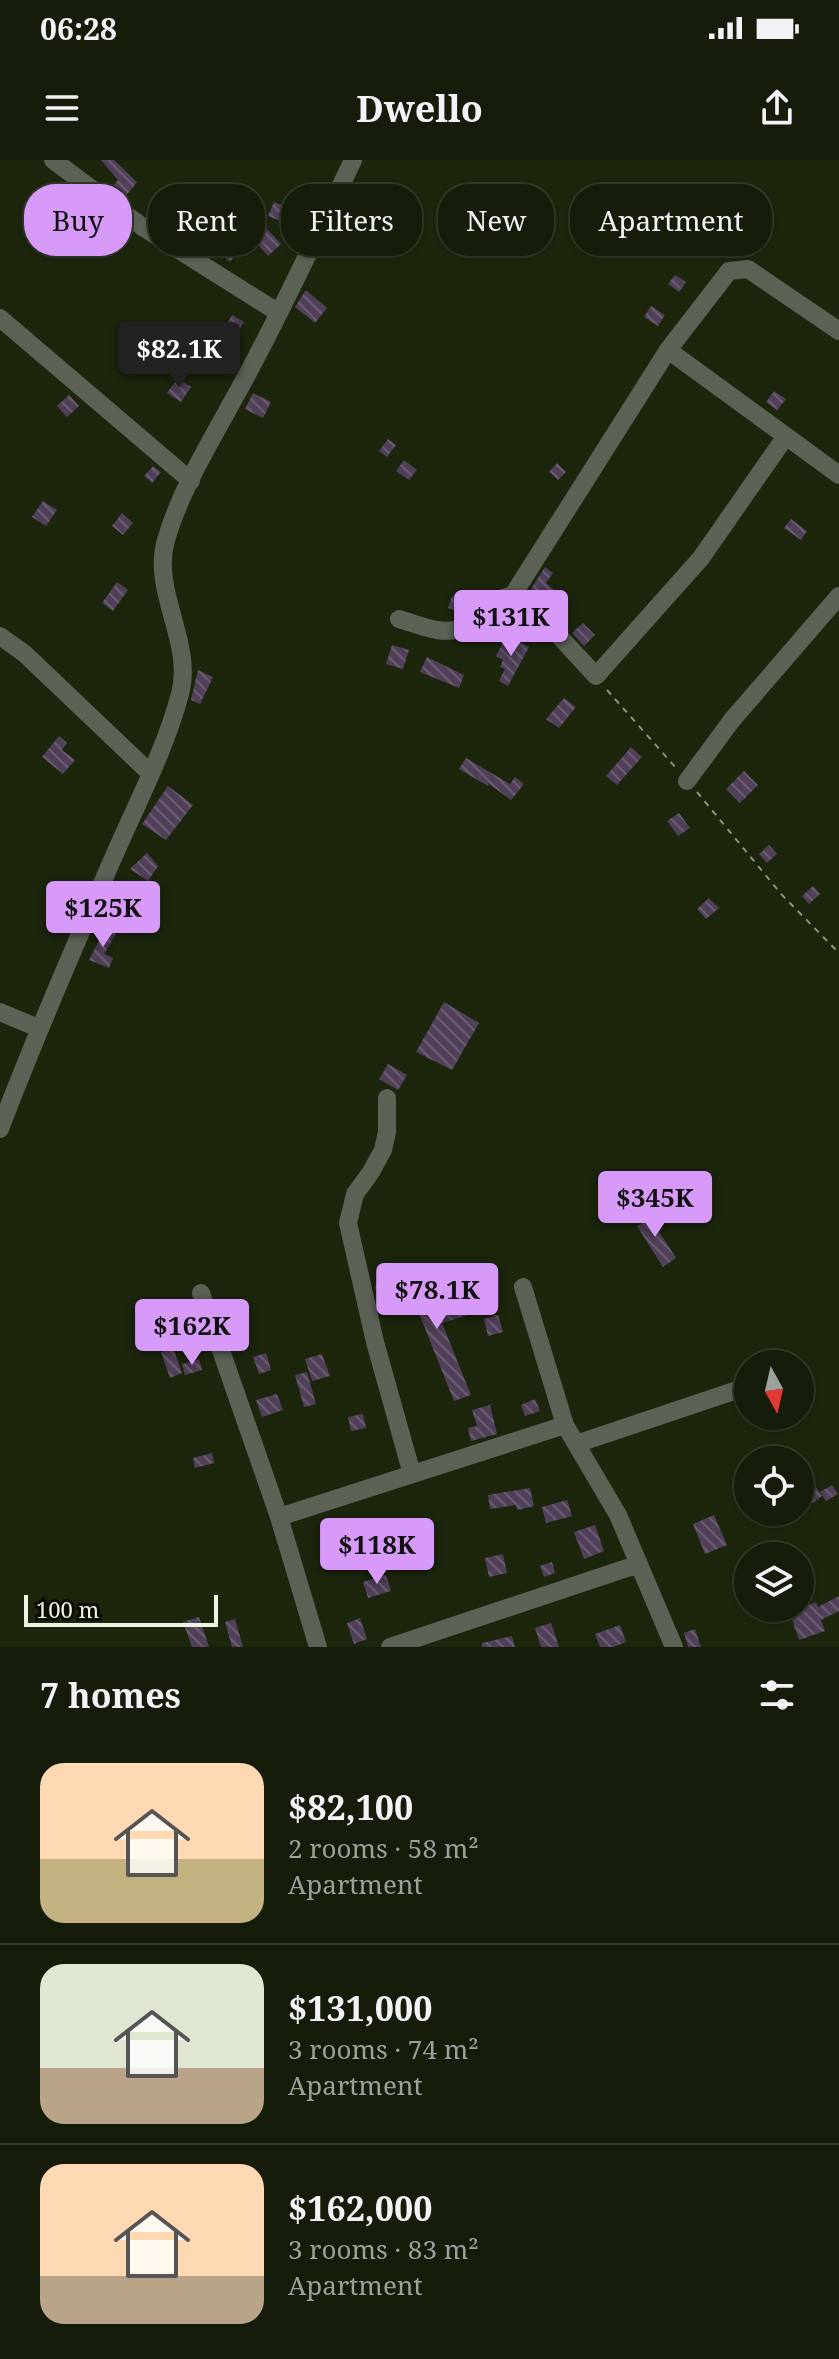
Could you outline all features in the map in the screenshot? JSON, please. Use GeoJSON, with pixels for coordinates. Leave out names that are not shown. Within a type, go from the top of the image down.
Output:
{"type":"FeatureCollection","features":[{"type":"Feature","properties":{"kind":"street"},"geometry":{"type":"LineString","coordinates":[[53,160],[144,228],[279,313]]}},
{"type":"Feature","properties":{"kind":"street"},"geometry":{"type":"LineString","coordinates":[[0,1129],[38,1028],[150,773],[180,695],[184,672],[164,565],[166,541],[191,481],[279,313],[353,160]]}},
{"type":"Feature","properties":{"kind":"street"},"geometry":{"type":"LineString","coordinates":[[399,619],[439,631],[454,630],[465,627],[477,605],[515,593],[668,350],[729,271],[748,269],[839,331]]}},
{"type":"Feature","properties":{"kind":"street"},"geometry":{"type":"LineString","coordinates":[[0,318],[191,481]]}},
{"type":"Feature","properties":{"kind":"street"},"geometry":{"type":"LineString","coordinates":[[668,350],[839,475]]}},
{"type":"Feature","properties":{"kind":"street"},"geometry":{"type":"LineString","coordinates":[[515,593],[534,609],[596,676],[701,558],[786,436]]}},
{"type":"Feature","properties":{"kind":"street"},"geometry":{"type":"LineString","coordinates":[[687,781],[732,720],[839,596]]}},
{"type":"Feature","properties":{"kind":"street"},"geometry":{"type":"LineString","coordinates":[[0,636],[25,654],[150,773]]}},
{"type":"Feature","properties":{"kind":"street"},"geometry":{"type":"LineString","coordinates":[[0,1012],[38,1028]]}},
{"type":"Feature","properties":{"kind":"street"},"geometry":{"type":"LineString","coordinates":[[387,1098],[387,1132],[383,1150],[355,1194],[348,1223],[375,1342],[412,1474]]}},
{"type":"Feature","properties":{"kind":"street"},"geometry":{"type":"LineString","coordinates":[[523,1287],[565,1425],[618,1515],[674,1647]]}},
{"type":"Feature","properties":{"kind":"street"},"geometry":{"type":"LineString","coordinates":[[201,1293],[279,1517],[318,1647]]}},
{"type":"Feature","properties":{"kind":"street"},"geometry":{"type":"LineString","coordinates":[[576,1444],[734,1391]]}},
{"type":"Feature","properties":{"kind":"street"},"geometry":{"type":"LineString","coordinates":[[279,1517],[565,1425]]}},
{"type":"Feature","properties":{"kind":"street"},"geometry":{"type":"LineString","coordinates":[[390,1647],[639,1564]]}},
{"type":"Feature","properties":{"kind":"path"},"geometry":{"type":"LineString","coordinates":[[596,676],[782,895],[839,953]]}},
{"type":"Feature","properties":{"kind":"building"},"geometry":{"type":"Polygon","coordinates":[[[101,160],[114,160],[137,182],[132,188],[132,184],[115,184],[118,180],[101,160]]]}},
{"type":"Feature","properties":{"kind":"building"},"geometry":{"type":"Polygon","coordinates":[[[274,202],[281,205],[281,221],[268,216],[274,202]]]}},
{"type":"Feature","properties":{"kind":"building"},"geometry":{"type":"Polygon","coordinates":[[[265,229],[281,244],[268,256],[265,253],[265,229]]]}},
{"type":"Feature","properties":{"kind":"building"},"geometry":{"type":"Polygon","coordinates":[[[675,275],[686,282],[679,292],[668,284],[675,275]]]}},
{"type":"Feature","properties":{"kind":"building"},"geometry":{"type":"Polygon","coordinates":[[[306,290],[327,308],[315,323],[295,307],[306,290]]]}},
{"type":"Feature","properties":{"kind":"building"},"geometry":{"type":"Polygon","coordinates":[[[651,306],[665,315],[658,326],[644,317],[651,306]]]}},
{"type":"Feature","properties":{"kind":"building"},"geometry":{"type":"Polygon","coordinates":[[[232,315],[244,322],[236,335],[224,328],[232,315]]]}},
{"type":"Feature","properties":{"kind":"building"},"geometry":{"type":"Polygon","coordinates":[[[178,378],[191,387],[181,402],[167,393],[178,378]]]}},
{"type":"Feature","properties":{"kind":"building"},"geometry":{"type":"Polygon","coordinates":[[[774,391],[786,399],[777,410],[766,402],[774,391]]]}},
{"type":"Feature","properties":{"kind":"building"},"geometry":{"type":"Polygon","coordinates":[[[253,393],[271,402],[263,418],[245,409],[253,393]]]}},
{"type":"Feature","properties":{"kind":"building"},"geometry":{"type":"Polygon","coordinates":[[[69,395],[79,406],[67,417],[57,406],[69,395]]]}},
{"type":"Feature","properties":{"kind":"building"},"geometry":{"type":"Polygon","coordinates":[[[388,439],[396,445],[387,457],[379,451],[388,439]]]}},
{"type":"Feature","properties":{"kind":"building"},"geometry":{"type":"Polygon","coordinates":[[[404,460],[417,470],[409,480],[396,471],[404,460]]]}},
{"type":"Feature","properties":{"kind":"building"},"geometry":{"type":"Polygon","coordinates":[[[557,463],[566,472],[558,480],[549,472],[557,463]]]}},
{"type":"Feature","properties":{"kind":"building"},"geometry":{"type":"Polygon","coordinates":[[[153,466],[161,472],[152,483],[144,476],[153,466]]]}},
{"type":"Feature","properties":{"kind":"building"},"geometry":{"type":"Polygon","coordinates":[[[43,501],[57,510],[46,526],[32,517],[43,501]]]}},
{"type":"Feature","properties":{"kind":"building"},"geometry":{"type":"Polygon","coordinates":[[[122,513],[133,523],[123,535],[112,526],[122,513]]]}},
{"type":"Feature","properties":{"kind":"building"},"geometry":{"type":"Polygon","coordinates":[[[791,519],[807,531],[801,540],[784,528],[791,519]]]}},
{"type":"Feature","properties":{"kind":"building"},"geometry":{"type":"Polygon","coordinates":[[[545,567],[553,573],[546,583],[565,599],[556,609],[531,589],[545,567]]]}},
{"type":"Feature","properties":{"kind":"building"},"geometry":{"type":"Polygon","coordinates":[[[117,582],[128,590],[113,611],[102,603],[117,582]]]}},
{"type":"Feature","properties":{"kind":"building"},"geometry":{"type":"Polygon","coordinates":[[[452,596],[467,601],[460,612],[448,608],[452,596]]]}},
{"type":"Feature","properties":{"kind":"building"},"geometry":{"type":"Polygon","coordinates":[[[583,623],[595,635],[584,646],[572,633],[583,623]]]}},
{"type":"Feature","properties":{"kind":"building"},"geometry":{"type":"Polygon","coordinates":[[[507,635],[529,647],[508,686],[499,681],[505,669],[500,667],[503,660],[496,656],[507,635]]]}},
{"type":"Feature","properties":{"kind":"building"},"geometry":{"type":"Polygon","coordinates":[[[392,645],[409,650],[403,669],[386,664],[392,645]]]}},
{"type":"Feature","properties":{"kind":"building"},"geometry":{"type":"Polygon","coordinates":[[[427,657],[464,675],[459,688],[420,672],[427,657]]]}},
{"type":"Feature","properties":{"kind":"building"},"geometry":{"type":"Polygon","coordinates":[[[198,670],[213,677],[200,704],[191,700],[198,670]]]}},
{"type":"Feature","properties":{"kind":"building"},"geometry":{"type":"Polygon","coordinates":[[[564,698],[576,707],[559,728],[546,719],[564,698]]]}},
{"type":"Feature","properties":{"kind":"building"},"geometry":{"type":"Polygon","coordinates":[[[59,736],[67,743],[62,750],[75,760],[63,774],[42,757],[59,736]]]}},
{"type":"Feature","properties":{"kind":"building"},"geometry":{"type":"Polygon","coordinates":[[[631,747],[642,757],[617,785],[606,776],[631,747]]]}},
{"type":"Feature","properties":{"kind":"building"},"geometry":{"type":"Polygon","coordinates":[[[466,758],[510,784],[515,777],[524,784],[511,800],[489,784],[459,769],[466,758]]]}},
{"type":"Feature","properties":{"kind":"building"},"geometry":{"type":"Polygon","coordinates":[[[744,771],[758,785],[740,803],[726,789],[744,771]]]}},
{"type":"Feature","properties":{"kind":"building"},"geometry":{"type":"Polygon","coordinates":[[[168,786],[193,805],[166,840],[142,824],[168,786]]]}},
{"type":"Feature","properties":{"kind":"building"},"geometry":{"type":"Polygon","coordinates":[[[679,813],[690,828],[678,836],[667,821],[679,813]]]}},
{"type":"Feature","properties":{"kind":"building"},"geometry":{"type":"Polygon","coordinates":[[[769,845],[777,854],[767,863],[759,854],[769,845]]]}},
{"type":"Feature","properties":{"kind":"building"},"geometry":{"type":"Polygon","coordinates":[[[147,853],[158,866],[148,881],[130,869],[147,853]]]}},
{"type":"Feature","properties":{"kind":"building"},"geometry":{"type":"Polygon","coordinates":[[[813,886],[820,894],[809,904],[802,896],[813,886]]]}},
{"type":"Feature","properties":{"kind":"building"},"geometry":{"type":"Polygon","coordinates":[[[709,898],[719,908],[706,919],[697,909],[709,898]]]}},
{"type":"Feature","properties":{"kind":"building"},"geometry":{"type":"Polygon","coordinates":[[[106,927],[116,934],[104,954],[113,958],[109,968],[89,960],[106,927]]]}},
{"type":"Feature","properties":{"kind":"building"},"geometry":{"type":"Polygon","coordinates":[[[444,1002],[479,1023],[452,1070],[416,1052],[444,1002]]]}},
{"type":"Feature","properties":{"kind":"building"},"geometry":{"type":"Polygon","coordinates":[[[388,1064],[407,1075],[398,1090],[379,1079],[388,1064]]]}},
{"type":"Feature","properties":{"kind":"building"},"geometry":{"type":"Polygon","coordinates":[[[644,1208],[676,1258],[663,1267],[637,1226],[642,1223],[636,1213],[644,1208]]]}},
{"type":"Feature","properties":{"kind":"building"},"geometry":{"type":"Polygon","coordinates":[[[378,1281],[437,1307],[476,1296],[481,1311],[442,1323],[471,1395],[454,1401],[420,1316],[377,1296],[375,1287],[378,1281]]]}},
{"type":"Feature","properties":{"kind":"building"},"geometry":{"type":"Polygon","coordinates":[[[498,1315],[503,1332],[488,1336],[484,1319],[498,1315]]]}},
{"type":"Feature","properties":{"kind":"building"},"geometry":{"type":"Polygon","coordinates":[[[173,1348],[182,1373],[170,1378],[161,1352],[173,1348]]]}},
{"type":"Feature","properties":{"kind":"building"},"geometry":{"type":"Polygon","coordinates":[[[266,1353],[271,1370],[259,1374],[253,1357],[266,1353]]]}},
{"type":"Feature","properties":{"kind":"building"},"geometry":{"type":"Polygon","coordinates":[[[322,1354],[330,1376],[312,1381],[305,1359],[322,1354]]]}},
{"type":"Feature","properties":{"kind":"building"},"geometry":{"type":"Polygon","coordinates":[[[199,1359],[202,1370],[185,1375],[182,1364],[199,1359]]]}},
{"type":"Feature","properties":{"kind":"building"},"geometry":{"type":"Polygon","coordinates":[[[307,1372],[316,1404],[304,1407],[295,1375],[307,1372]]]}},
{"type":"Feature","properties":{"kind":"building"},"geometry":{"type":"Polygon","coordinates":[[[277,1394],[283,1410],[262,1417],[256,1400],[277,1394]]]}},
{"type":"Feature","properties":{"kind":"building"},"geometry":{"type":"Polygon","coordinates":[[[535,1399],[540,1411],[525,1416],[521,1405],[535,1399]]]}},
{"type":"Feature","properties":{"kind":"building"},"geometry":{"type":"Polygon","coordinates":[[[490,1405],[497,1434],[471,1441],[468,1428],[477,1426],[472,1410],[490,1405]]]}},
{"type":"Feature","properties":{"kind":"building"},"geometry":{"type":"Polygon","coordinates":[[[363,1414],[366,1428],[351,1431],[348,1417],[363,1414]]]}},
{"type":"Feature","properties":{"kind":"building"},"geometry":{"type":"Polygon","coordinates":[[[212,1453],[214,1463],[195,1468],[193,1458],[212,1453]]]}},
{"type":"Feature","properties":{"kind":"building"},"geometry":{"type":"Polygon","coordinates":[[[814,1484],[822,1496],[814,1502],[814,1484]]]}},
{"type":"Feature","properties":{"kind":"building"},"geometry":{"type":"Polygon","coordinates":[[[832,1485],[838,1494],[826,1501],[820,1492],[832,1485]]]}},
{"type":"Feature","properties":{"kind":"building"},"geometry":{"type":"Polygon","coordinates":[[[530,1488],[534,1506],[517,1510],[516,1505],[490,1509],[488,1495],[530,1488]]]}},
{"type":"Feature","properties":{"kind":"building"},"geometry":{"type":"Polygon","coordinates":[[[567,1500],[572,1516],[546,1523],[542,1507],[567,1500]]]}},
{"type":"Feature","properties":{"kind":"building"},"geometry":{"type":"Polygon","coordinates":[[[714,1515],[727,1545],[705,1554],[693,1524],[714,1515]]]}},
{"type":"Feature","properties":{"kind":"building"},"geometry":{"type":"Polygon","coordinates":[[[595,1525],[604,1551],[584,1559],[574,1532],[595,1525]]]}},
{"type":"Feature","properties":{"kind":"building"},"geometry":{"type":"Polygon","coordinates":[[[503,1554],[507,1573],[489,1577],[485,1558],[503,1554]]]}},
{"type":"Feature","properties":{"kind":"building"},"geometry":{"type":"Polygon","coordinates":[[[552,1562],[555,1573],[544,1577],[540,1566],[552,1562]]]}},
{"type":"Feature","properties":{"kind":"building"},"geometry":{"type":"Polygon","coordinates":[[[386,1575],[391,1591],[368,1598],[363,1582],[386,1575]]]}},
{"type":"Feature","properties":{"kind":"building"},"geometry":{"type":"Polygon","coordinates":[[[839,1596],[839,1611],[821,1620],[825,1631],[799,1640],[793,1622],[814,1622],[814,1603],[818,1607],[839,1596]]]}},
{"type":"Feature","properties":{"kind":"building"},"geometry":{"type":"Polygon","coordinates":[[[199,1617],[209,1647],[192,1647],[183,1622],[199,1617]]]}},
{"type":"Feature","properties":{"kind":"building"},"geometry":{"type":"Polygon","coordinates":[[[360,1618],[367,1639],[354,1644],[347,1623],[360,1618]]]}},
{"type":"Feature","properties":{"kind":"building"},"geometry":{"type":"Polygon","coordinates":[[[235,1619],[243,1647],[232,1647],[225,1622],[235,1619]]]}},
{"type":"Feature","properties":{"kind":"building"},"geometry":{"type":"Polygon","coordinates":[[[551,1623],[559,1647],[541,1647],[535,1628],[551,1623]]]}},
{"type":"Feature","properties":{"kind":"building"},"geometry":{"type":"Polygon","coordinates":[[[620,1625],[626,1642],[613,1647],[600,1647],[595,1634],[620,1625]]]}},
{"type":"Feature","properties":{"kind":"building"},"geometry":{"type":"Polygon","coordinates":[[[695,1629],[701,1647],[688,1647],[684,1633],[695,1629]]]}},
{"type":"Feature","properties":{"kind":"building"},"geometry":{"type":"Polygon","coordinates":[[[512,1636],[515,1647],[482,1647],[482,1643],[512,1636]]]}}]}
